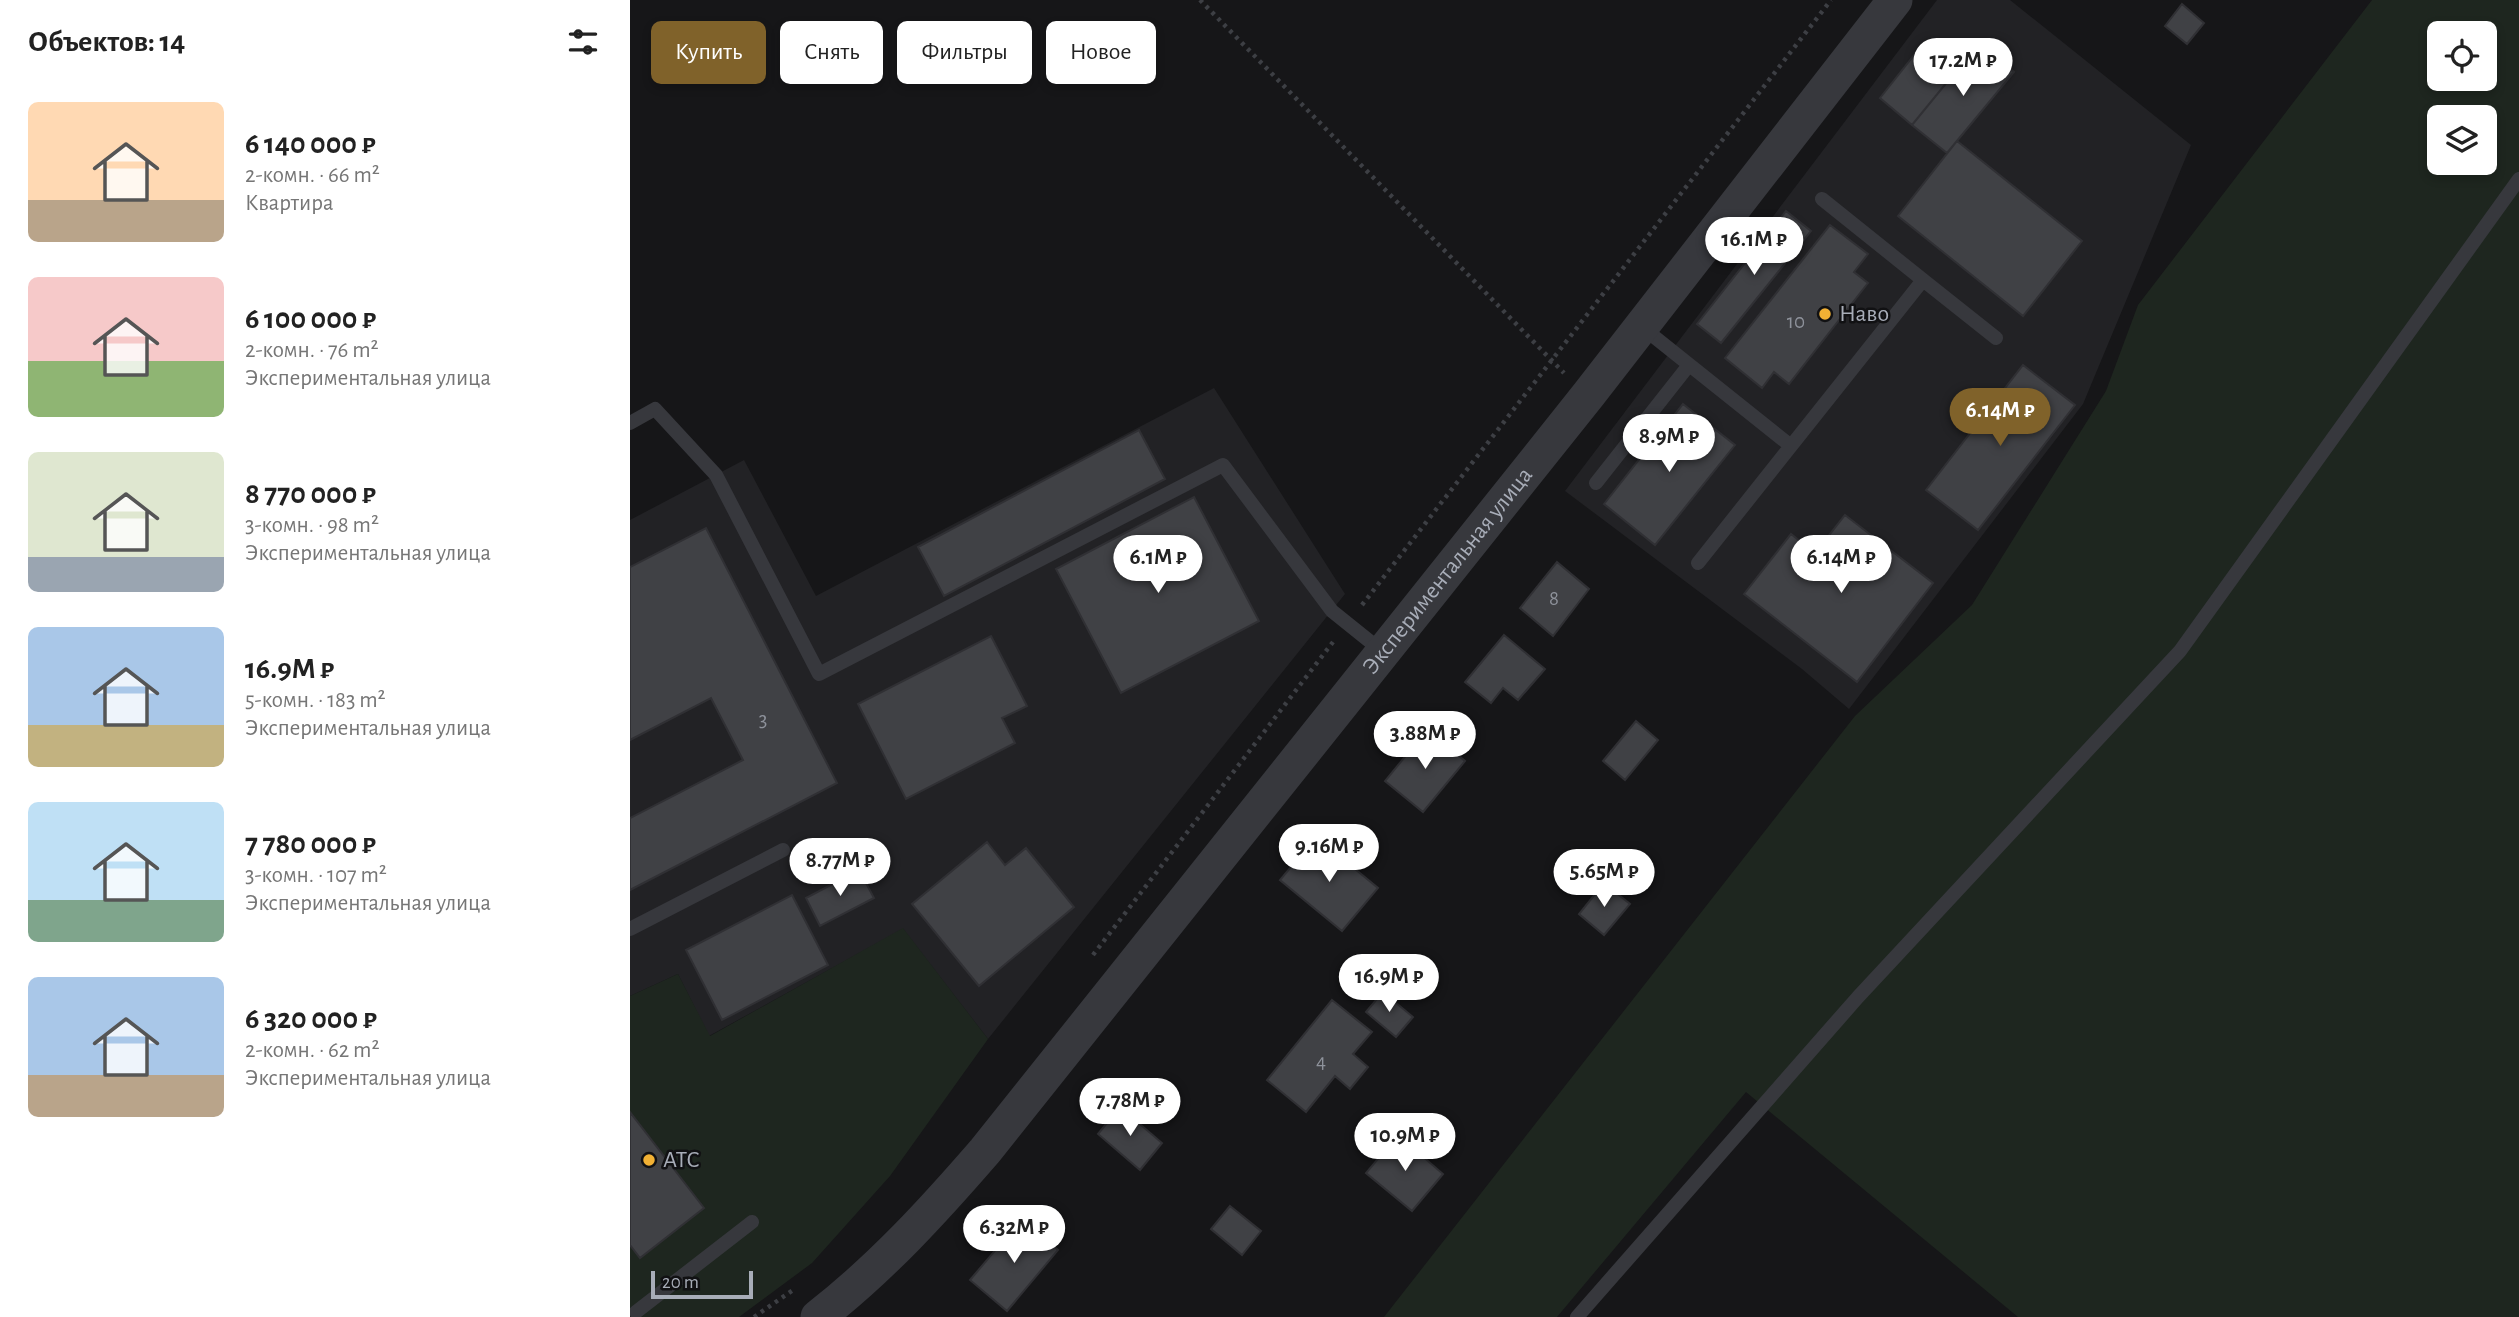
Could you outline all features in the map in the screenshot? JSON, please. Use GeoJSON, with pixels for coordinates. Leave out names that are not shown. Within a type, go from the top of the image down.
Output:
{"type":"FeatureCollection","features":[{"type":"Feature","properties":{"kind":"street","name":"Экспериментальная улица"},"geometry":{"type":"LineString","coordinates":[[818,1317],[854,1289],[915,1231],[985,1150],[1589,394],[1895,0]]}},
{"type":"Feature","properties":{"kind":"lane"},"geometry":{"type":"LineString","coordinates":[[1577,1317],[1858,997],[2180,651],[2519,179]]}},
{"type":"Feature","properties":{"kind":"lane"},"geometry":{"type":"LineString","coordinates":[[1822,199],[1996,338]]}},
{"type":"Feature","properties":{"kind":"lane"},"geometry":{"type":"LineString","coordinates":[[1698,563],[1923,280]]}},
{"type":"Feature","properties":{"kind":"lane"},"geometry":{"type":"LineString","coordinates":[[1641,327],[1791,446]]}},
{"type":"Feature","properties":{"kind":"lane"},"geometry":{"type":"LineString","coordinates":[[1596,483],[1689,365]]}},
{"type":"Feature","properties":{"kind":"lane"},"geometry":{"type":"LineString","coordinates":[[630,423],[654,409],[716,475],[819,674],[1223,465],[1332,611],[1384,653]]}},
{"type":"Feature","properties":{"kind":"lane"},"geometry":{"type":"LineString","coordinates":[[630,929],[783,850]]}},
{"type":"Feature","properties":{"kind":"lane"},"geometry":{"type":"LineString","coordinates":[[635,1311],[752,1222]]}},
{"type":"Feature","properties":{"kind":"path"},"geometry":{"type":"LineString","coordinates":[[1200,0],[1549,360],[1589,394]]}},
{"type":"Feature","properties":{"kind":"path"},"geometry":{"type":"LineString","coordinates":[[1087,963],[1549,360],[1831,0]]}},
{"type":"Feature","properties":{"kind":"path"},"geometry":{"type":"LineString","coordinates":[[754,1317],[797,1288]]}},
{"type":"Feature","properties":{"kind":"shaded area"},"geometry":{"type":"Polygon","coordinates":[[[1937,0],[2010,0],[2191,145],[2083,404],[1849,709],[1802,669],[1565,491],[1937,0]]]}},
{"type":"Feature","properties":{"kind":"shaded area"},"geometry":{"type":"Polygon","coordinates":[[[2372,0],[2519,0],[2519,1317],[2018,1317],[1746,1092],[1557,1317],[1384,1317],[1855,716],[1972,605],[2106,391],[2138,305],[2372,0]]]}},
{"type":"Feature","properties":{"kind":"shaded area"},"geometry":{"type":"Polygon","coordinates":[[[1214,388],[1345,594],[988,1039],[903,929],[709,1036],[678,974],[630,996],[630,520],[744,460],[816,596],[1214,388]]]}},
{"type":"Feature","properties":{"kind":"shaded area"},"geometry":{"type":"Polygon","coordinates":[[[903,928],[988,1039],[890,1176],[812,1263],[739,1317],[630,1317],[630,1245],[640,1258],[704,1208],[630,1112],[630,996],[678,974],[710,1036],[903,928]]]}},
{"type":"Feature","properties":{"kind":"building"},"geometry":{"type":"Polygon","coordinates":[[[2182,4],[2204,23],[2187,44],[2165,26],[2182,4]]]}},
{"type":"Feature","properties":{"kind":"building"},"geometry":{"type":"Polygon","coordinates":[[[1979,43],[2014,72],[1947,153],[1912,125],[1979,43]]]}},
{"type":"Feature","properties":{"kind":"building"},"geometry":{"type":"Polygon","coordinates":[[[1915,54],[1948,81],[1912,125],[1880,98],[1915,54]]]}},
{"type":"Feature","properties":{"kind":"building"},"geometry":{"type":"Polygon","coordinates":[[[1957,141],[2082,241],[2023,316],[1898,216],[1957,141]]]}},
{"type":"Feature","properties":{"kind":"building"},"geometry":{"type":"Polygon","coordinates":[[[1786,211],[1811,231],[1721,343],[1697,324],[1786,211]]]}},
{"type":"Feature","properties":{"kind":"building"},"geometry":{"type":"Polygon","coordinates":[[[1830,225],[1868,254],[1854,272],[1868,283],[1789,384],[1774,372],[1762,388],[1725,358],[1830,225]]]}},
{"type":"Feature","properties":{"kind":"building"},"geometry":{"type":"Polygon","coordinates":[[[2023,365],[2075,405],[1978,530],[1926,490],[2023,365]]]}},
{"type":"Feature","properties":{"kind":"building"},"geometry":{"type":"Polygon","coordinates":[[[1683,404],[1735,445],[1655,545],[1604,504],[1683,404]]]}},
{"type":"Feature","properties":{"kind":"building"},"geometry":{"type":"Polygon","coordinates":[[[1139,430],[1165,479],[944,596],[918,547],[1139,430]]]}},
{"type":"Feature","properties":{"kind":"building"},"geometry":{"type":"Polygon","coordinates":[[[1194,497],[1259,621],[1121,693],[1056,569],[1194,497]]]}},
{"type":"Feature","properties":{"kind":"building"},"geometry":{"type":"Polygon","coordinates":[[[1845,515],[1933,583],[1857,682],[1744,594],[1791,534],[1815,553],[1845,515]]]}},
{"type":"Feature","properties":{"kind":"building"},"geometry":{"type":"Polygon","coordinates":[[[706,528],[837,783],[630,890],[630,818],[743,760],[711,698],[630,740],[630,567],[706,528]]]}},
{"type":"Feature","properties":{"kind":"building"},"geometry":{"type":"Polygon","coordinates":[[[1557,562],[1589,589],[1553,636],[1520,608],[1557,562]]]}},
{"type":"Feature","properties":{"kind":"building"},"geometry":{"type":"Polygon","coordinates":[[[1504,635],[1545,669],[1518,700],[1503,688],[1491,703],[1465,682],[1504,635]]]}},
{"type":"Feature","properties":{"kind":"building"},"geometry":{"type":"Polygon","coordinates":[[[991,636],[1027,706],[1002,718],[1015,743],[906,799],[858,704],[991,636]]]}},
{"type":"Feature","properties":{"kind":"building"},"geometry":{"type":"Polygon","coordinates":[[[1636,721],[1658,740],[1625,780],[1603,761],[1636,721]]]}},
{"type":"Feature","properties":{"kind":"building"},"geometry":{"type":"Polygon","coordinates":[[[1427,730],[1465,761],[1423,812],[1385,781],[1427,730]]]}},
{"type":"Feature","properties":{"kind":"building"},"geometry":{"type":"Polygon","coordinates":[[[1316,837],[1378,888],[1342,931],[1280,880],[1316,837]]]}},
{"type":"Feature","properties":{"kind":"building"},"geometry":{"type":"Polygon","coordinates":[[[987,842],[1005,865],[1026,848],[1074,907],[979,986],[912,904],[987,842]]]}},
{"type":"Feature","properties":{"kind":"building"},"geometry":{"type":"Polygon","coordinates":[[[859,870],[874,898],[820,926],[806,898],[859,870]]]}},
{"type":"Feature","properties":{"kind":"building"},"geometry":{"type":"Polygon","coordinates":[[[1604,883],[1630,904],[1604,935],[1579,914],[1604,883]]]}},
{"type":"Feature","properties":{"kind":"building"},"geometry":{"type":"Polygon","coordinates":[[[792,895],[828,965],[722,1020],[686,950],[792,895]]]}},
{"type":"Feature","properties":{"kind":"building"},"geometry":{"type":"Polygon","coordinates":[[[1383,992],[1413,1017],[1396,1037],[1366,1012],[1383,992]]]}},
{"type":"Feature","properties":{"kind":"building"},"geometry":{"type":"Polygon","coordinates":[[[1332,1000],[1372,1032],[1353,1054],[1368,1067],[1350,1089],[1335,1076],[1306,1112],[1267,1080],[1332,1000]]]}},
{"type":"Feature","properties":{"kind":"building"},"geometry":{"type":"Polygon","coordinates":[[[1120,1107],[1162,1143],[1140,1170],[1098,1134],[1120,1107]]]}},
{"type":"Feature","properties":{"kind":"building","name":"АТС"},"geometry":{"type":"Polygon","coordinates":[[[630,1112],[704,1208],[640,1258],[630,1245],[630,1112]]]}},
{"type":"Feature","properties":{"kind":"building"},"geometry":{"type":"Polygon","coordinates":[[[1398,1135],[1443,1174],[1412,1211],[1366,1173],[1398,1135]]]}},
{"type":"Feature","properties":{"kind":"building"},"geometry":{"type":"Polygon","coordinates":[[[1230,1206],[1261,1231],[1242,1255],[1211,1229],[1230,1206]]]}},
{"type":"Feature","properties":{"kind":"building"},"geometry":{"type":"Polygon","coordinates":[[[1021,1220],[1058,1250],[1007,1311],[970,1280],[1021,1220]]]}},
{"type":"Feature","properties":{"kind":"place","name":"Наво"},"geometry":{"type":"Point","coordinates":[1825,314]}},
{"type":"Feature","properties":{"kind":"place","name":"АТС"},"geometry":{"type":"Point","coordinates":[649,1160]}}]}
